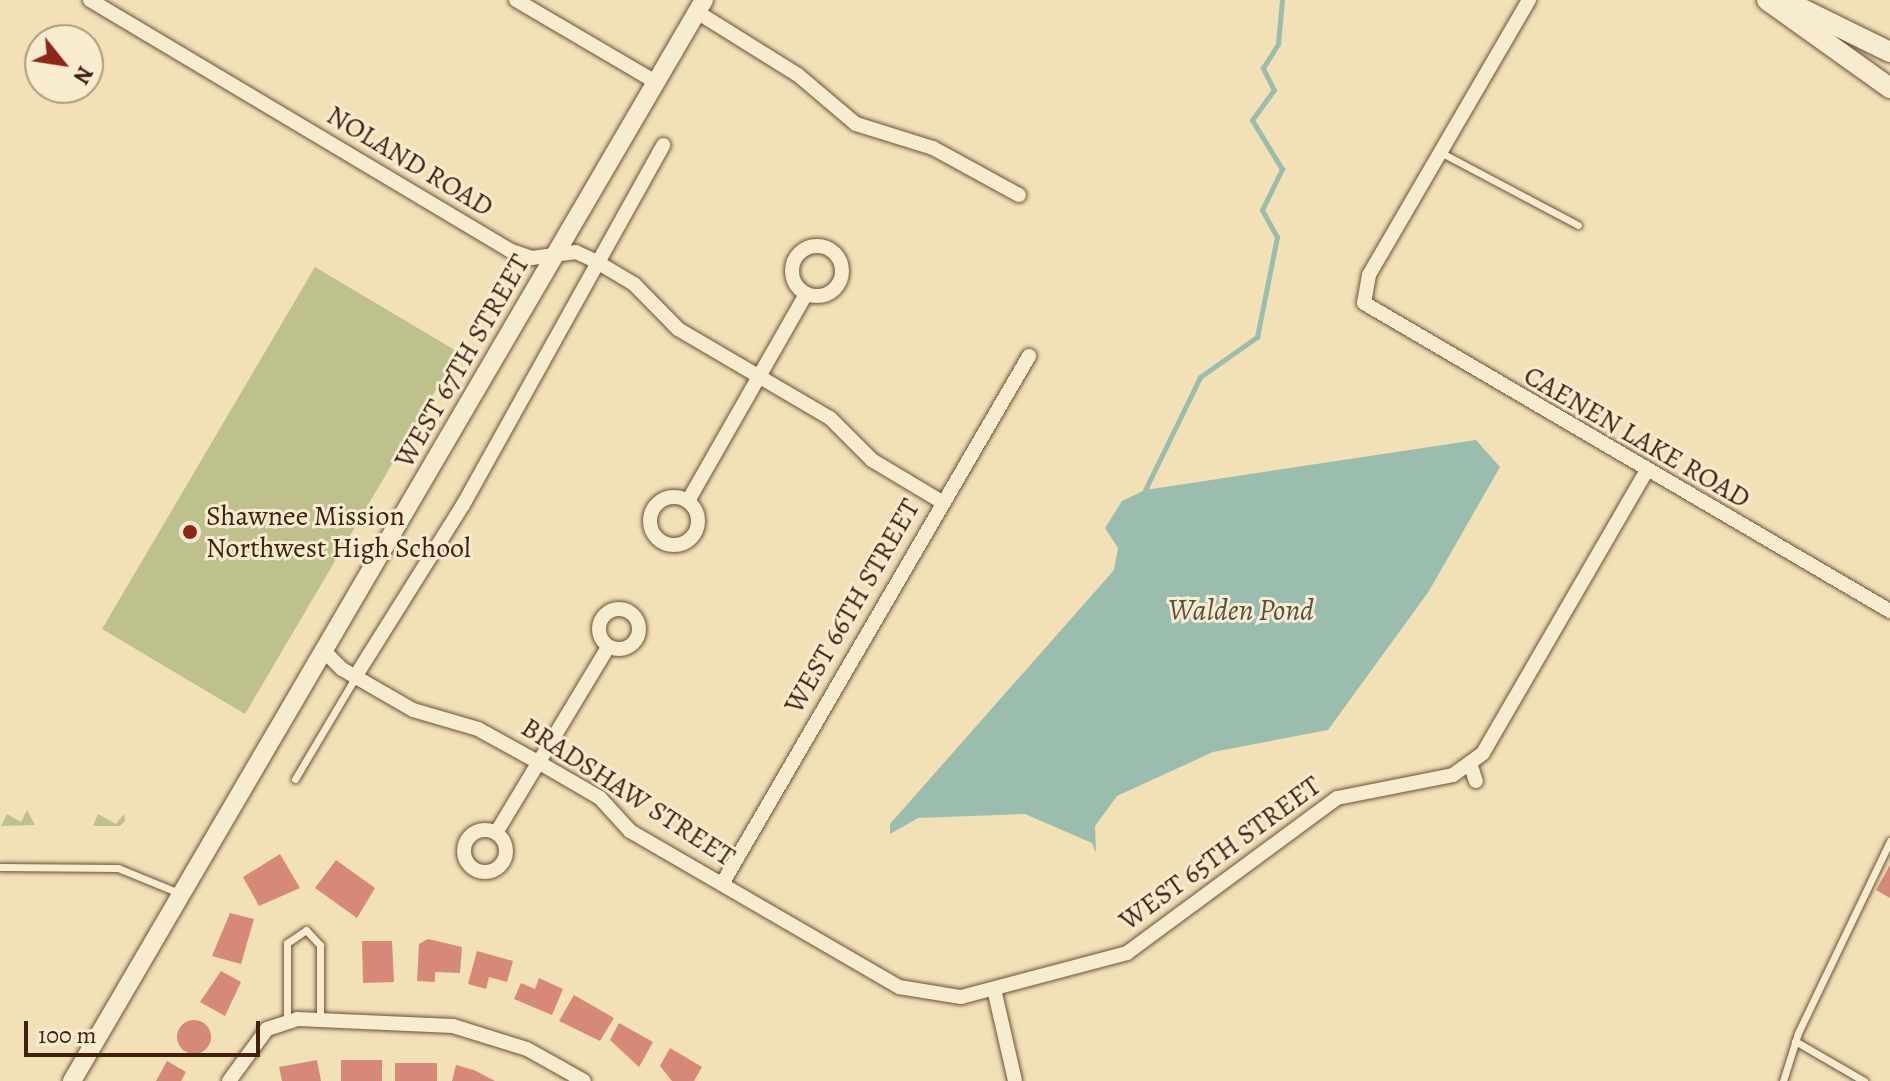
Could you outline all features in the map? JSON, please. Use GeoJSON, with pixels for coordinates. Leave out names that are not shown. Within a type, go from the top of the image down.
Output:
{"type":"FeatureCollection","features":[{"type":"Feature","properties":{"kind":"main road"},"geometry":{"type":"LineString","coordinates":[[1767,0],[1890,88]]}},
{"type":"Feature","properties":{"kind":"main road"},"geometry":{"type":"LineString","coordinates":[[1784,0],[1813,5],[1890,52]]}},
{"type":"Feature","properties":{"kind":"street","name":"NOLAND ROAD"},"geometry":{"type":"LineString","coordinates":[[90,0],[509,250],[532,258],[576,252],[597,262],[634,284],[678,329],[830,418],[872,460],[942,502]]}},
{"type":"Feature","properties":{"kind":"street"},"geometry":{"type":"LineString","coordinates":[[516,0],[656,82]]}},
{"type":"Feature","properties":{"kind":"street"},"geometry":{"type":"LineString","coordinates":[[1440,152],[1529,0]]}},
{"type":"Feature","properties":{"kind":"street","name":"WEST 67TH STREET"},"geometry":{"type":"LineString","coordinates":[[72,1081],[701,6]]}},
{"type":"Feature","properties":{"kind":"street"},"geometry":{"type":"LineString","coordinates":[[701,6],[785,66],[856,124],[933,148],[1019,195]]}},
{"type":"Feature","properties":{"kind":"street"},"geometry":{"type":"LineString","coordinates":[[355,677],[470,492],[663,145]]}},
{"type":"Feature","properties":{"kind":"street","name":"CAENEN LAKE ROAD"},"geometry":{"type":"LineString","coordinates":[[1440,152],[1369,275],[1364,303],[1645,473],[1890,611]]}},
{"type":"Feature","properties":{"kind":"street"},"geometry":{"type":"LineString","coordinates":[[688,501],[757,375],[806,294]]}},
{"type":"Feature","properties":{"kind":"street","name":"WEST 66TH STREET"},"geometry":{"type":"LineString","coordinates":[[722,884],[1029,356]]}},
{"type":"Feature","properties":{"kind":"street"},"geometry":{"type":"LineString","coordinates":[[1476,781],[1470,763],[1508,713],[1645,473]]}},
{"type":"Feature","properties":{"kind":"street"},"geometry":{"type":"LineString","coordinates":[[496,833],[608,647]]}},
{"type":"Feature","properties":{"kind":"street","name":"BRADSHAW STREET"},"geometry":{"type":"LineString","coordinates":[[325,652],[355,677],[538,762],[600,798],[630,831],[899,987],[931,997],[994,989]]}},
{"type":"Feature","properties":{"kind":"street","name":"WEST 65TH STREET"},"geometry":{"type":"LineString","coordinates":[[994,989],[1146,944],[1337,798],[1427,774],[1453,775],[1470,763]]}},
{"type":"Feature","properties":{"kind":"street"},"geometry":{"type":"LineString","coordinates":[[994,989],[1015,1081]]}},
{"type":"Feature","properties":{"kind":"street"},"geometry":{"type":"LineString","coordinates":[[229,1081],[252,1043],[287,1022],[320,1020],[483,1032],[584,1081]]}},
{"type":"Feature","properties":{"kind":"lane"},"geometry":{"type":"LineString","coordinates":[[1440,152],[1578,225]]}},
{"type":"Feature","properties":{"kind":"lane"},"geometry":{"type":"LineString","coordinates":[[295,779],[355,677]]}},
{"type":"Feature","properties":{"kind":"lane"},"geometry":{"type":"LineString","coordinates":[[1783,1081],[1795,1041],[1890,841]]}},
{"type":"Feature","properties":{"kind":"lane"},"geometry":{"type":"LineString","coordinates":[[0,867],[118,868],[181,894]]}},
{"type":"Feature","properties":{"kind":"lane"},"geometry":{"type":"LineString","coordinates":[[287,1022],[287,943],[306,930],[320,945],[320,1020]]}},
{"type":"Feature","properties":{"kind":"lane"},"geometry":{"type":"LineString","coordinates":[[1795,1041],[1864,1081]]}},
{"type":"Feature","properties":{"kind":"green space"},"geometry":{"type":"Polygon","coordinates":[[[315,267],[458,352],[245,714],[102,629],[315,267]]]}},
{"type":"Feature","properties":{"kind":"green space"},"geometry":{"type":"Polygon","coordinates":[[[27,810],[35,825],[1,826],[7,814],[21,822],[27,810]]]}},
{"type":"Feature","properties":{"kind":"green space"},"geometry":{"type":"Polygon","coordinates":[[[98,814],[116,824],[124,814],[125,821],[120,826],[93,826],[98,814]]]}},
{"type":"Feature","properties":{"kind":"water","name":"Walden Pond"},"geometry":{"type":"Polygon","coordinates":[[[1476,440],[1500,467],[1429,591],[1328,730],[1213,752],[1117,796],[1095,826],[1096,853],[1092,843],[1025,814],[918,818],[890,834],[890,824],[1114,570],[1118,548],[1105,528],[1122,501],[1145,490],[1476,440]]]}},
{"type":"Feature","properties":{"kind":"building"},"geometry":{"type":"Polygon","coordinates":[[[280,854],[300,888],[259,906],[243,877],[280,854]]]}},
{"type":"Feature","properties":{"kind":"building"},"geometry":{"type":"Polygon","coordinates":[[[336,860],[375,888],[357,918],[315,888],[336,860]]]}},
{"type":"Feature","properties":{"kind":"building"},"geometry":{"type":"Polygon","coordinates":[[[1890,865],[1890,898],[1876,890],[1890,865]]]}},
{"type":"Feature","properties":{"kind":"building"},"geometry":{"type":"Polygon","coordinates":[[[230,913],[254,919],[241,964],[212,956],[230,913]]]}},
{"type":"Feature","properties":{"kind":"building"},"geometry":{"type":"Polygon","coordinates":[[[428,939],[462,947],[460,973],[435,972],[435,982],[417,981],[419,944],[428,939]]]}},
{"type":"Feature","properties":{"kind":"building"},"geometry":{"type":"Polygon","coordinates":[[[362,941],[392,941],[394,982],[363,983],[362,941]]]}},
{"type":"Feature","properties":{"kind":"building"},"geometry":{"type":"Polygon","coordinates":[[[477,951],[513,961],[507,982],[489,977],[486,989],[468,984],[477,951]]]}},
{"type":"Feature","properties":{"kind":"building"},"geometry":{"type":"Polygon","coordinates":[[[221,971],[241,982],[225,1016],[200,1002],[221,971]]]}},
{"type":"Feature","properties":{"kind":"building"},"geometry":{"type":"Polygon","coordinates":[[[539,978],[563,989],[552,1015],[514,999],[521,983],[535,989],[539,978]]]}},
{"type":"Feature","properties":{"kind":"building"},"geometry":{"type":"Polygon","coordinates":[[[574,995],[614,1018],[600,1041],[559,1021],[574,995]]]}},
{"type":"Feature","properties":{"kind":"building"},"geometry":{"type":"Polygon","coordinates":[[[194,1020],[206,1025],[211,1037],[206,1049],[194,1054],[182,1049],[177,1037],[182,1025],[194,1020]]]}},
{"type":"Feature","properties":{"kind":"building"},"geometry":{"type":"Polygon","coordinates":[[[619,1023],[653,1042],[639,1067],[610,1040],[619,1023]]]}},
{"type":"Feature","properties":{"kind":"building"},"geometry":{"type":"Polygon","coordinates":[[[670,1048],[702,1067],[694,1081],[672,1081],[660,1066],[670,1048]]]}},
{"type":"Feature","properties":{"kind":"building"},"geometry":{"type":"Polygon","coordinates":[[[317,1060],[321,1081],[282,1081],[279,1067],[317,1060]]]}},
{"type":"Feature","properties":{"kind":"building"},"geometry":{"type":"Polygon","coordinates":[[[341,1060],[382,1060],[382,1081],[341,1081],[341,1060]]]}},
{"type":"Feature","properties":{"kind":"building"},"geometry":{"type":"Polygon","coordinates":[[[167,1061],[186,1072],[181,1081],[156,1081],[167,1061]]]}},
{"type":"Feature","properties":{"kind":"building"},"geometry":{"type":"Polygon","coordinates":[[[395,1063],[437,1063],[437,1081],[395,1081],[395,1063]]]}},
{"type":"Feature","properties":{"kind":"building"},"geometry":{"type":"Polygon","coordinates":[[[456,1065],[474,1070],[495,1081],[452,1081],[456,1065]]]}},
{"type":"Feature","properties":{"kind":"waterway"},"geometry":{"type":"LineString","coordinates":[[1145,490],[1200,377],[1257,337],[1277,237],[1262,210],[1282,169],[1252,120],[1274,90],[1263,68],[1278,44],[1282,0]]}},
{"type":"Feature","properties":{"kind":"place","name":"Shawnee Mission Northwest High School"},"geometry":{"type":"Point","coordinates":[190,532]}}]}
